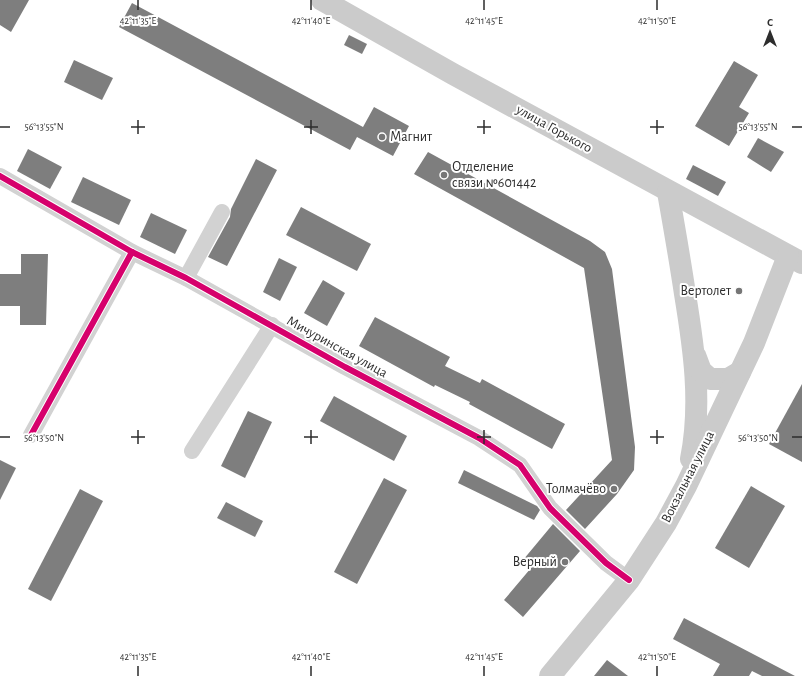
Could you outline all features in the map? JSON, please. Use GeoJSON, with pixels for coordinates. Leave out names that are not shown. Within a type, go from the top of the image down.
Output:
{"type":"FeatureCollection","features":[{"type":"Feature","properties":{"kind":"main road","name":"улица Горького"},"geometry":{"type":"LineString","coordinates":[[322,0],[668,192],[795,260]]}},
{"type":"Feature","properties":{"kind":"main road"},"geometry":{"type":"LineString","coordinates":[[668,192],[695,354],[697,401],[694,442],[686,486]]}},
{"type":"Feature","properties":{"kind":"main road","name":"Вокзальная улица"},"geometry":{"type":"LineString","coordinates":[[550,676],[629,580],[666,523],[686,486],[795,260]]}},
{"type":"Feature","properties":{"kind":"main road"},"geometry":{"type":"LineString","coordinates":[[695,354],[701,371],[710,379],[728,380],[740,372]]}},
{"type":"Feature","properties":{"kind":"street","name":"Мичуринская улица"},"geometry":{"type":"LineString","coordinates":[[0,176],[132,252],[186,278],[346,367],[479,438],[520,465],[550,508],[606,563],[629,580]]}},
{"type":"Feature","properties":{"kind":"street"},"geometry":{"type":"LineString","coordinates":[[186,278],[222,212]]}},
{"type":"Feature","properties":{"kind":"street"},"geometry":{"type":"LineString","coordinates":[[30,435],[132,252]]}},
{"type":"Feature","properties":{"kind":"street"},"geometry":{"type":"LineString","coordinates":[[192,451],[272,325]]}},
{"type":"Feature","properties":{"kind":"building"},"geometry":{"type":"Polygon","coordinates":[[[0,0],[29,0],[11,32],[0,25],[0,0]]]}},
{"type":"Feature","properties":{"kind":"building"},"geometry":{"type":"Polygon","coordinates":[[[132,3],[363,127],[374,107],[409,126],[393,156],[357,137],[350,150],[119,27],[132,3]]]}},
{"type":"Feature","properties":{"kind":"building"},"geometry":{"type":"Polygon","coordinates":[[[349,35],[367,44],[362,54],[344,45],[349,35]]]}},
{"type":"Feature","properties":{"kind":"building"},"geometry":{"type":"Polygon","coordinates":[[[74,60],[113,78],[102,100],[64,82],[74,60]]]}},
{"type":"Feature","properties":{"kind":"building"},"geometry":{"type":"Polygon","coordinates":[[[734,61],[758,75],[739,107],[749,113],[729,146],[695,126],[734,61]]]}},
{"type":"Feature","properties":{"kind":"building"},"geometry":{"type":"Polygon","coordinates":[[[758,138],[784,152],[771,172],[747,157],[758,138]]]}},
{"type":"Feature","properties":{"kind":"building"},"geometry":{"type":"Polygon","coordinates":[[[28,149],[62,167],[50,189],[17,171],[28,149]]]}},
{"type":"Feature","properties":{"kind":"building"},"geometry":{"type":"Polygon","coordinates":[[[428,152],[590,241],[605,252],[612,269],[635,447],[634,470],[617,494],[585,529],[566,510],[612,460],[584,268],[414,174],[428,152]]]}},
{"type":"Feature","properties":{"kind":"building"},"geometry":{"type":"Polygon","coordinates":[[[256,159],[277,170],[227,266],[208,257],[230,217],[231,209],[256,159]]]}},
{"type":"Feature","properties":{"kind":"building"},"geometry":{"type":"Polygon","coordinates":[[[693,165],[726,182],[718,196],[686,179],[693,165]]]}},
{"type":"Feature","properties":{"kind":"building"},"geometry":{"type":"Polygon","coordinates":[[[83,177],[131,200],[119,225],[71,202],[83,177]]]}},
{"type":"Feature","properties":{"kind":"building"},"geometry":{"type":"Polygon","coordinates":[[[301,207],[371,244],[357,271],[286,235],[301,207]]]}},
{"type":"Feature","properties":{"kind":"building"},"geometry":{"type":"Polygon","coordinates":[[[151,213],[187,230],[175,254],[140,237],[151,213]]]}},
{"type":"Feature","properties":{"kind":"building"},"geometry":{"type":"Polygon","coordinates":[[[21,254],[48,254],[46,325],[20,325],[20,306],[0,306],[0,274],[21,274],[21,254]]]}},
{"type":"Feature","properties":{"kind":"building"},"geometry":{"type":"Polygon","coordinates":[[[279,258],[297,267],[280,301],[263,292],[279,258]]]}},
{"type":"Feature","properties":{"kind":"building"},"geometry":{"type":"Polygon","coordinates":[[[323,280],[345,293],[327,326],[304,313],[323,280]]]}},
{"type":"Feature","properties":{"kind":"building"},"geometry":{"type":"Polygon","coordinates":[[[375,317],[450,357],[445,366],[480,383],[482,379],[565,424],[552,449],[469,404],[470,402],[435,385],[434,387],[359,346],[375,317]]]}},
{"type":"Feature","properties":{"kind":"building"},"geometry":{"type":"Polygon","coordinates":[[[802,384],[802,462],[769,444],[802,384]]]}},
{"type":"Feature","properties":{"kind":"building"},"geometry":{"type":"Polygon","coordinates":[[[334,396],[407,436],[394,461],[320,421],[334,396]]]}},
{"type":"Feature","properties":{"kind":"building"},"geometry":{"type":"Polygon","coordinates":[[[248,411],[272,422],[245,478],[221,466],[248,411]]]}},
{"type":"Feature","properties":{"kind":"building"},"geometry":{"type":"Polygon","coordinates":[[[0,460],[16,468],[0,500],[0,460]]]}},
{"type":"Feature","properties":{"kind":"building"},"geometry":{"type":"Polygon","coordinates":[[[464,470],[537,506],[540,510],[534,520],[458,483],[464,470]]]}},
{"type":"Feature","properties":{"kind":"building"},"geometry":{"type":"Polygon","coordinates":[[[384,478],[407,490],[357,584],[334,572],[384,478]]]}},
{"type":"Feature","properties":{"kind":"building"},"geometry":{"type":"Polygon","coordinates":[[[751,486],[785,506],[749,568],[715,548],[751,486]]]}},
{"type":"Feature","properties":{"kind":"building"},"geometry":{"type":"Polygon","coordinates":[[[80,489],[103,501],[51,601],[28,589],[80,489]]]}},
{"type":"Feature","properties":{"kind":"building"},"geometry":{"type":"Polygon","coordinates":[[[226,502],[263,521],[255,537],[217,518],[226,502]]]}},
{"type":"Feature","properties":{"kind":"building"},"geometry":{"type":"Polygon","coordinates":[[[553,524],[580,551],[523,617],[504,600],[531,568],[523,560],[553,524]]]}},
{"type":"Feature","properties":{"kind":"building"},"geometry":{"type":"Polygon","coordinates":[[[684,618],[795,676],[762,676],[752,671],[749,676],[713,676],[720,664],[673,639],[684,618]]]}},
{"type":"Feature","properties":{"kind":"building"},"geometry":{"type":"Polygon","coordinates":[[[607,660],[628,676],[594,676],[607,660]]]}},
{"type":"Feature","properties":{"kind":"cycle path"},"geometry":{"type":"LineString","coordinates":[[0,176],[132,252],[186,278],[345,367],[479,438],[520,465],[550,508],[606,563],[629,580]]}},
{"type":"Feature","properties":{"kind":"cycle path"},"geometry":{"type":"LineString","coordinates":[[31,435],[132,252]]}},
{"type":"Feature","properties":{"kind":"place","name":"Магнит"},"geometry":{"type":"Point","coordinates":[382,137]}},
{"type":"Feature","properties":{"kind":"place","name":"Отделение связи №601442"},"geometry":{"type":"Point","coordinates":[444,175]}},
{"type":"Feature","properties":{"kind":"place","name":"Вертолет"},"geometry":{"type":"Point","coordinates":[739,291]}},
{"type":"Feature","properties":{"kind":"place","name":"Толмачёво"},"geometry":{"type":"Point","coordinates":[614,489]}},
{"type":"Feature","properties":{"kind":"place","name":"Верный"},"geometry":{"type":"Point","coordinates":[565,562]}}]}
